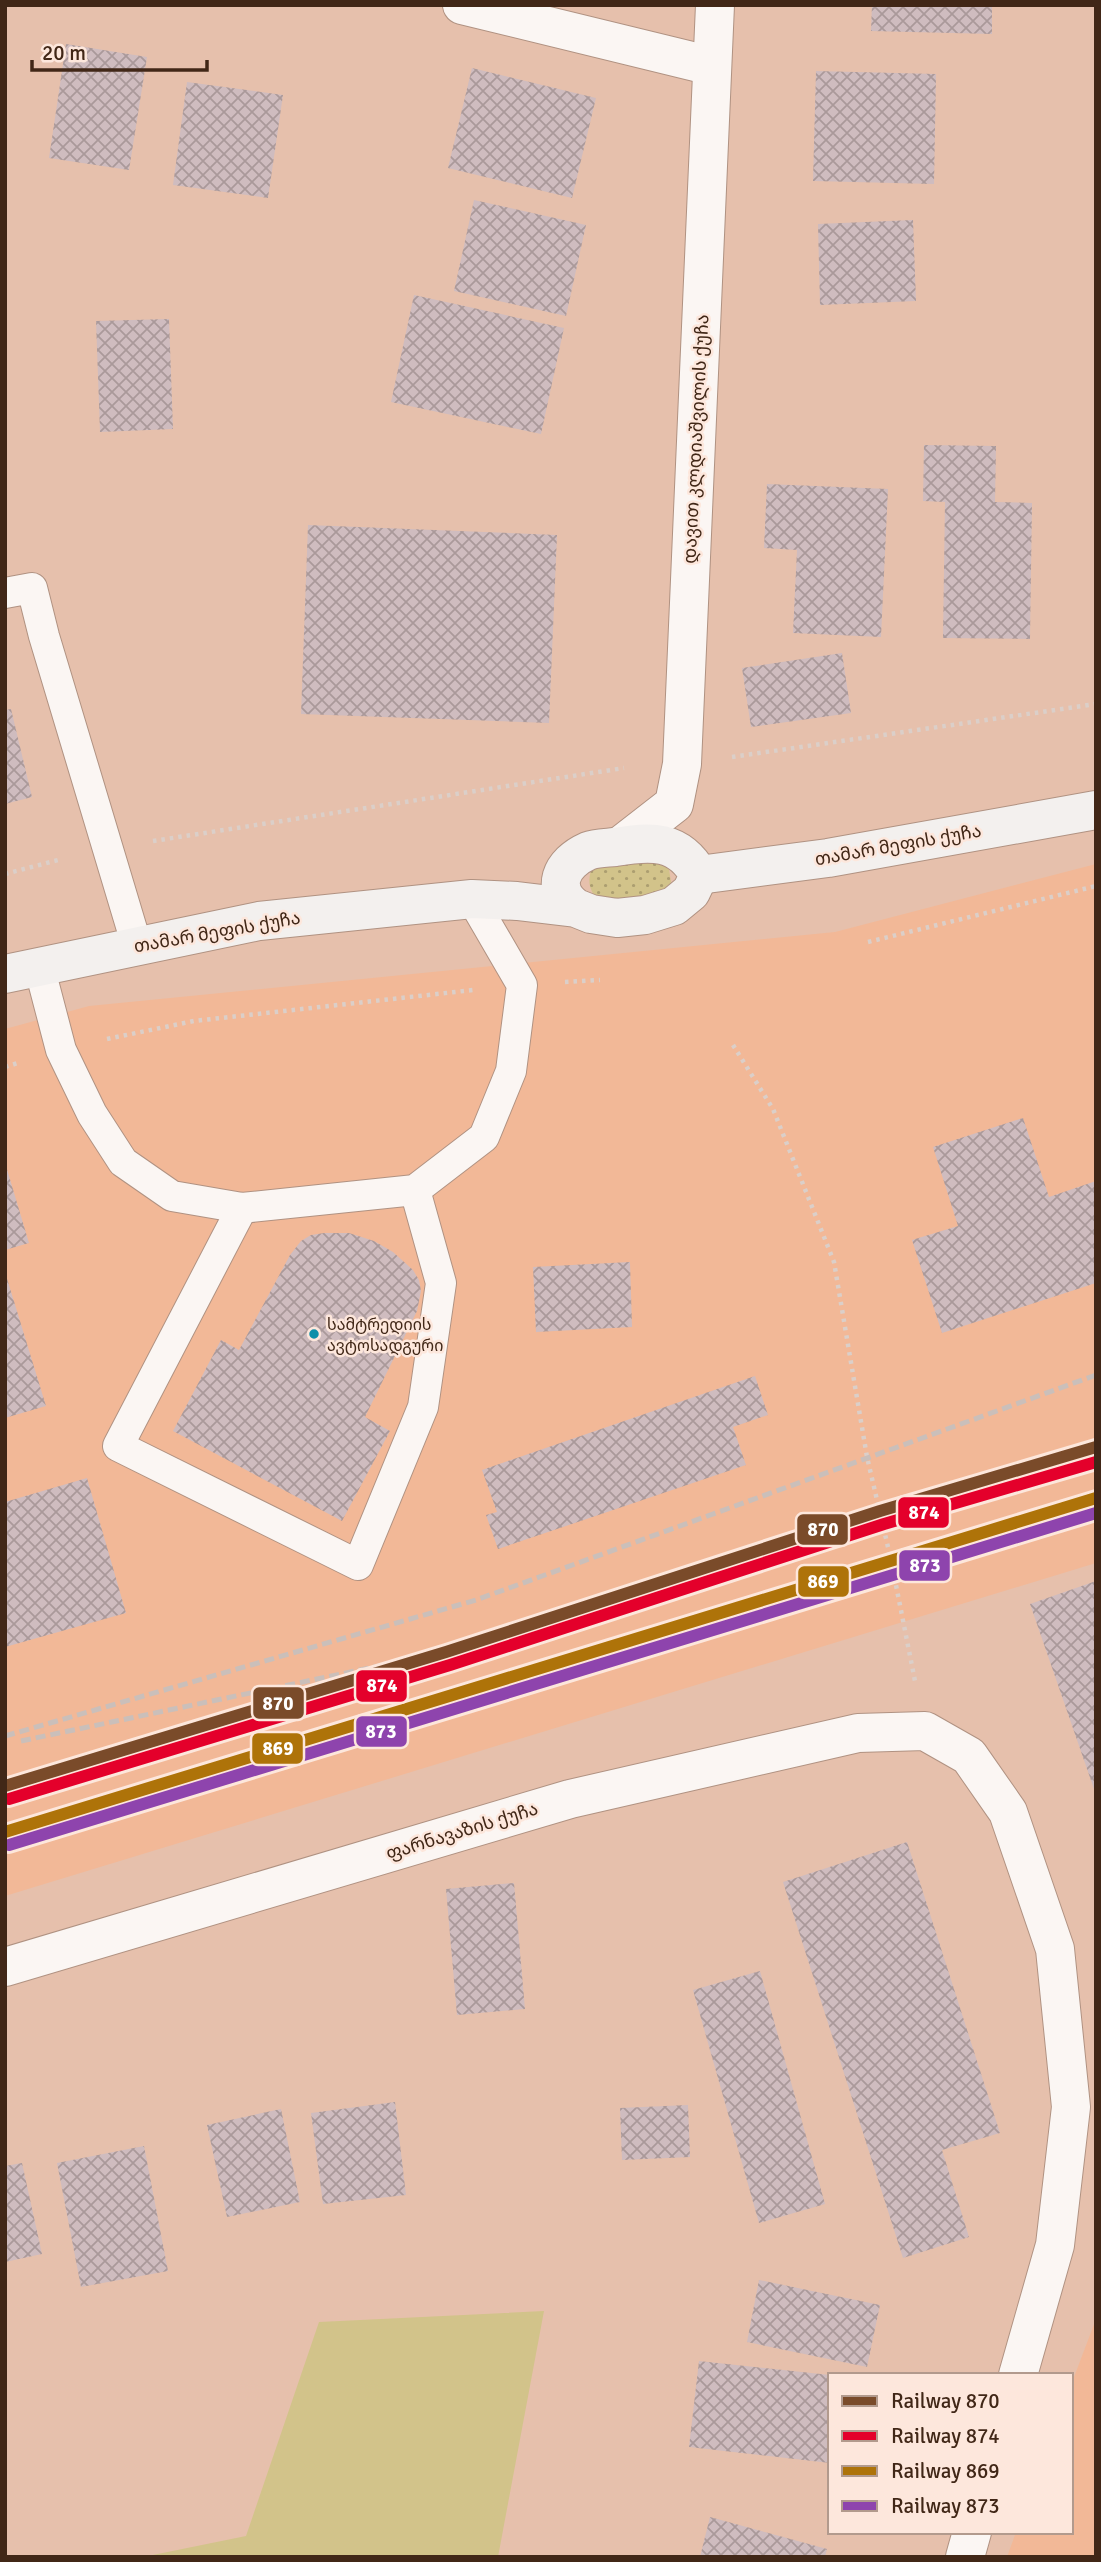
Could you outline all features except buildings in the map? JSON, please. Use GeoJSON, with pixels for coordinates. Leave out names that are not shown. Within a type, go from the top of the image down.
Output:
{"type":"FeatureCollection","features":[{"type":"Feature","properties":{"kind":"main road","name":"თამარ მეფის ქუჩა"},"geometry":{"type":"LineString","coordinates":[[699,875],[828,858],[1096,810]]}},
{"type":"Feature","properties":{"kind":"main road","name":"თამარ მეფის ქუჩა"},"geometry":{"type":"LineString","coordinates":[[472,899],[514,887],[590,850],[638,842],[661,844],[682,853],[692,862],[699,875]]}},
{"type":"Feature","properties":{"kind":"main road"},"geometry":{"type":"LineString","coordinates":[[574,859],[561,877],[561,887],[565,900],[576,908]]}},
{"type":"Feature","properties":{"kind":"main road","name":"თამარ მეფის ქუჩა"},"geometry":{"type":"LineString","coordinates":[[22,970],[259,920],[472,899],[576,908],[590,914],[617,918],[656,912],[674,906],[691,892],[699,875]]}},
{"type":"Feature","properties":{"kind":"street"},"geometry":{"type":"LineString","coordinates":[[462,5],[712,66]]}},
{"type":"Feature","properties":{"kind":"street","name":"დავით კლდიაშვილის ქუჩა"},"geometry":{"type":"LineString","coordinates":[[620,846],[674,804],[682,764],[715,5]]}},
{"type":"Feature","properties":{"kind":"street"},"geometry":{"type":"LineString","coordinates":[[925,1731],[969,1756],[1009,1812],[1055,1949],[1071,2107],[1055,2245],[1019,2373]]}},
{"type":"Feature","properties":{"kind":"street","name":"ფარნავაზის ქუჩა"},"geometry":{"type":"LineString","coordinates":[[5,1967],[570,1799],[858,1733],[925,1731]]}},
{"type":"Feature","properties":{"kind":"street"},"geometry":{"type":"LineString","coordinates":[[965,2557],[971,2534]]}},
{"type":"Feature","properties":{"kind":"lane"},"geometry":{"type":"LineString","coordinates":[[5,593],[32,588],[137,946]]}},
{"type":"Feature","properties":{"kind":"lane"},"geometry":{"type":"LineString","coordinates":[[22,970],[92,1114],[123,1162],[172,1196],[242,1208],[415,1190],[484,1137],[511,1071],[522,985],[472,899]]}},
{"type":"Feature","properties":{"kind":"lane"},"geometry":{"type":"LineString","coordinates":[[242,1208],[118,1446],[358,1565],[423,1408],[441,1283],[415,1190]]}},
{"type":"Feature","properties":{"kind":"path"},"geometry":{"type":"LineString","coordinates":[[682,764],[1096,704]]}},
{"type":"Feature","properties":{"kind":"path"},"geometry":{"type":"LineString","coordinates":[[5,874],[107,848],[624,768]]}},
{"type":"Feature","properties":{"kind":"path"},"geometry":{"type":"LineString","coordinates":[[868,942],[1096,886]]}},
{"type":"Feature","properties":{"kind":"path"},"geometry":{"type":"LineString","coordinates":[[5,1067],[61,1050],[194,1021],[522,985],[600,980]]}},
{"type":"Feature","properties":{"kind":"path"},"geometry":{"type":"LineString","coordinates":[[733,1045],[773,1109],[834,1262],[867,1457],[891,1560],[925,1731]]}},
{"type":"Feature","properties":{"kind":"shaded area"},"geometry":{"type":"Polygon","coordinates":[[[649,853],[669,869],[671,882],[665,893],[598,901],[590,884],[593,865],[649,853]]]}},
{"type":"Feature","properties":{"kind":"shaded area"},"geometry":{"type":"Polygon","coordinates":[[[1096,864],[1096,1563],[5,1896],[5,1029],[89,1006],[835,932],[1096,864]]]}},
{"type":"Feature","properties":{"kind":"shaded area"},"geometry":{"type":"Polygon","coordinates":[[[544,2311],[498,2557],[143,2557],[246,2536],[319,2322],[544,2311]]]}},
{"type":"Feature","properties":{"kind":"shaded area"},"geometry":{"type":"Polygon","coordinates":[[[1096,2319],[1096,2557],[1007,2557],[1015,2534],[1073,2534],[1073,2380],[1096,2319]]]}},
{"type":"Feature","properties":{"kind":"railway"},"geometry":{"type":"LineString","coordinates":[[5,1736],[476,1600],[1096,1375]]}},
{"type":"Feature","properties":{"kind":"railway"},"geometry":{"type":"LineString","coordinates":[[21,1741],[446,1652]]}},
{"type":"Feature","properties":{"kind":"rail line","name":"870"},"geometry":{"type":"LineString","coordinates":[[5,1786],[446,1652],[880,1511],[1096,1447]]}},
{"type":"Feature","properties":{"kind":"rail line","name":"874"},"geometry":{"type":"LineString","coordinates":[[9,1799],[450,1665],[884,1524],[1096,1462]]}},
{"type":"Feature","properties":{"kind":"rail line","name":"869"},"geometry":{"type":"LineString","coordinates":[[5,1832],[1096,1498]]}},
{"type":"Feature","properties":{"kind":"rail line","name":"873"},"geometry":{"type":"LineString","coordinates":[[9,1845],[1096,1513]]}},
{"type":"Feature","properties":{"kind":"place","name":"სამტრედიის ავტოსადგური"},"geometry":{"type":"Point","coordinates":[314,1334]}}]}
